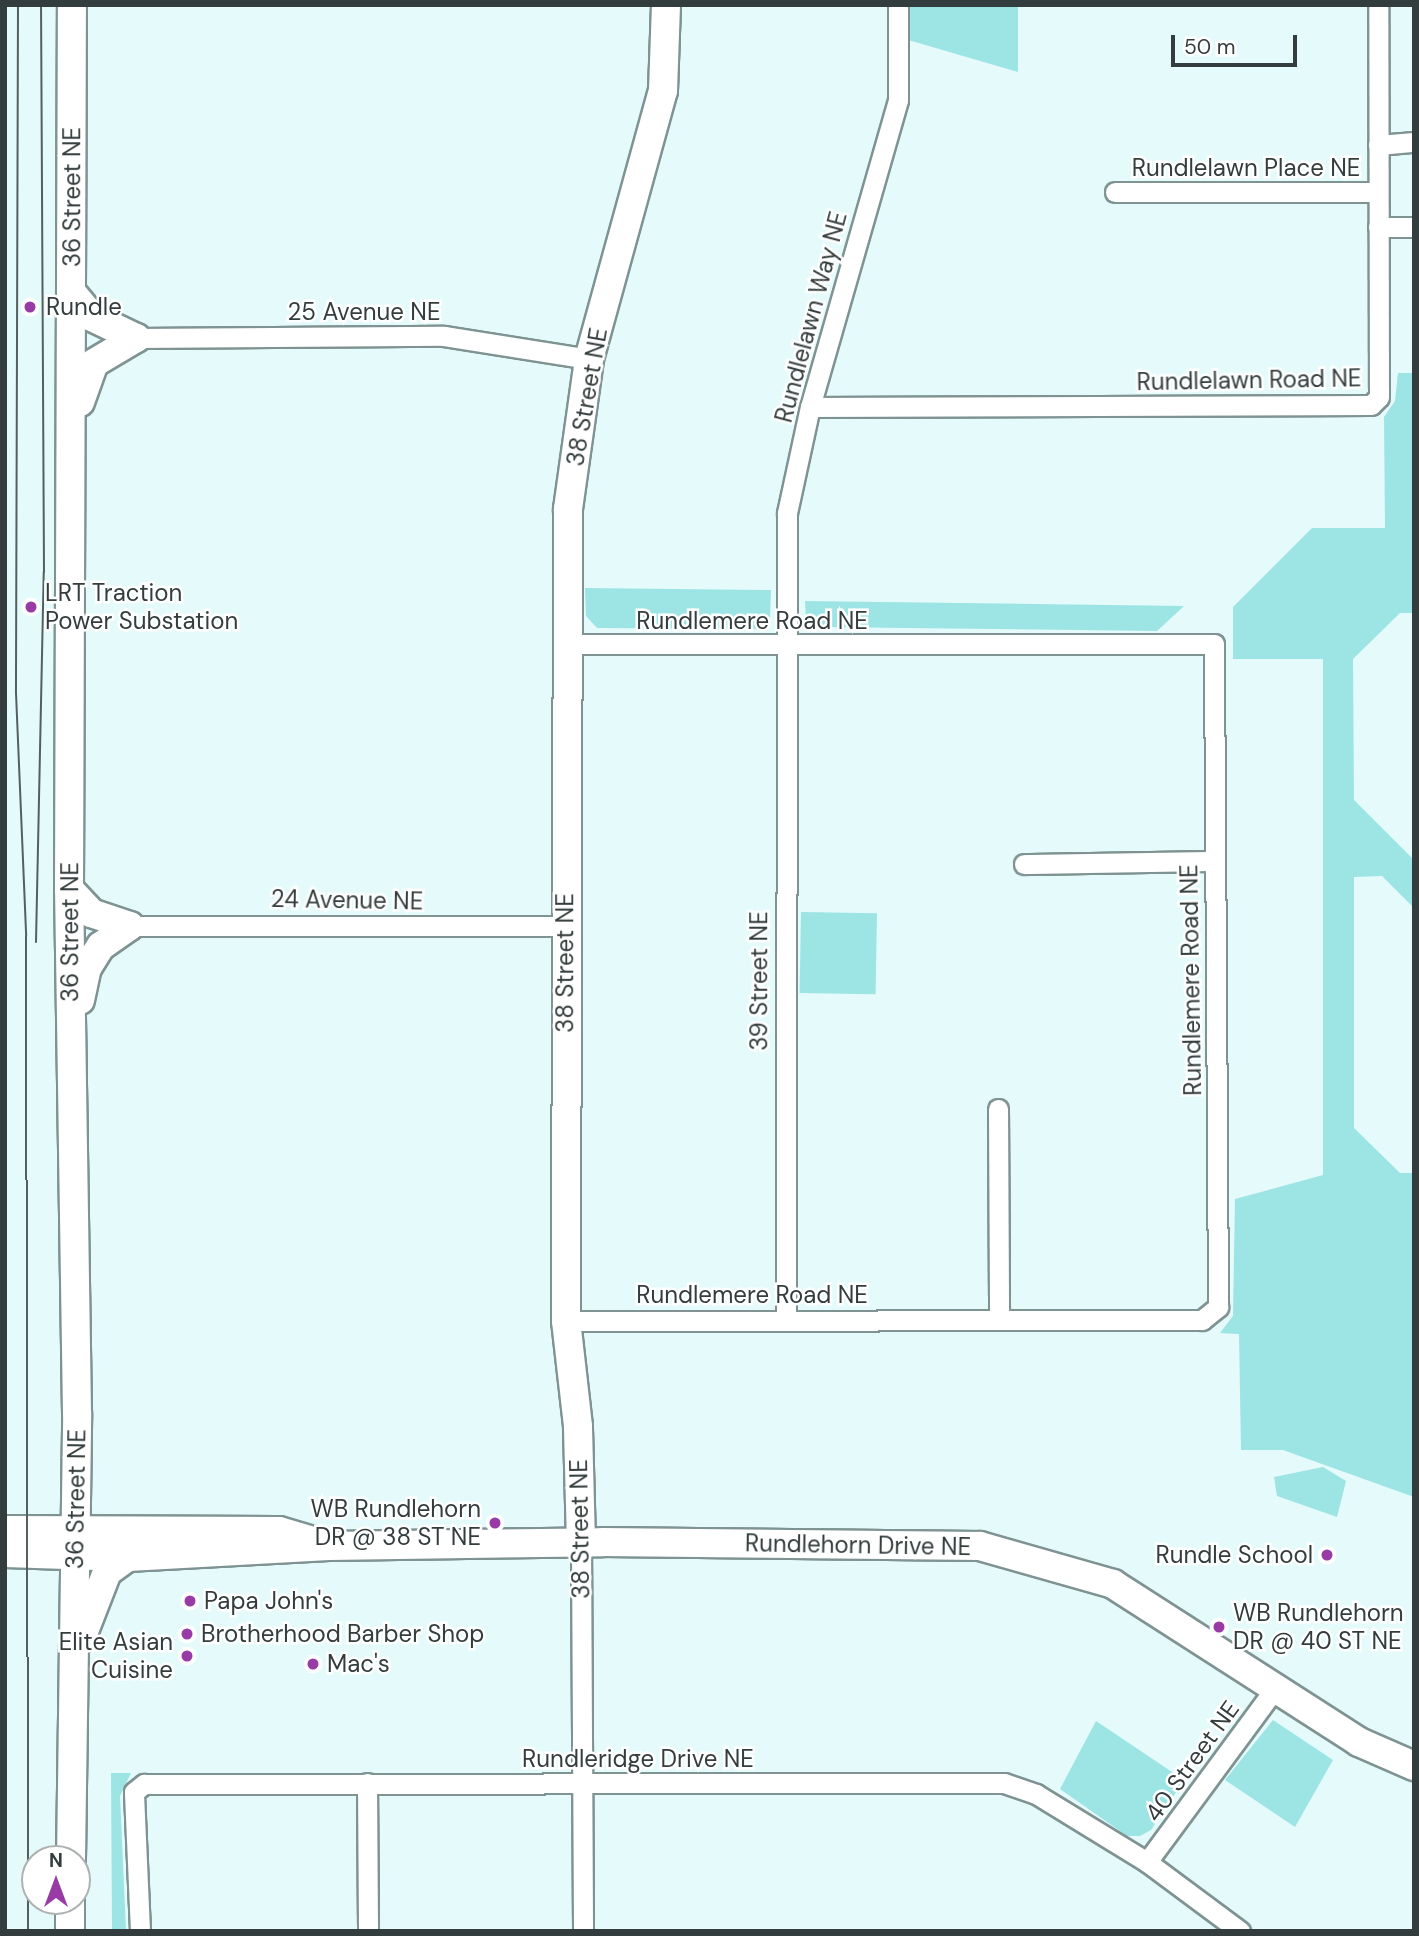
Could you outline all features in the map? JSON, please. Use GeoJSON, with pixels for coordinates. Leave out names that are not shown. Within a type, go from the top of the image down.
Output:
{"type":"FeatureCollection","features":[{"type":"Feature","properties":{"kind":"street","name":"36 Street NE"},"geometry":{"type":"LineString","coordinates":[[71,1845],[75,1556],[69,889],[72,5]]}},
{"type":"Feature","properties":{"kind":"street","name":"38 Street NE"},"geometry":{"type":"LineString","coordinates":[[583,1931],[578,1426],[566,1321],[564,926],[568,509],[589,359],[663,90],[666,5]]}},
{"type":"Feature","properties":{"kind":"street","name":"Rundlelawn Way NE"},"geometry":{"type":"LineString","coordinates":[[783,645],[787,513],[810,407],[898,100],[898,5]]}},
{"type":"Feature","properties":{"kind":"street","name":"Rundlelawn Road NE"},"geometry":{"type":"LineString","coordinates":[[810,407],[1371,405],[1379,397],[1378,5]]}},
{"type":"Feature","properties":{"kind":"street"},"geometry":{"type":"LineString","coordinates":[[1378,145],[1414,142]]}},
{"type":"Feature","properties":{"kind":"street","name":"Rundlelawn Place NE"},"geometry":{"type":"LineString","coordinates":[[1115,192],[1377,192]]}},
{"type":"Feature","properties":{"kind":"street"},"geometry":{"type":"LineString","coordinates":[[1378,226],[1414,227]]}},
{"type":"Feature","properties":{"kind":"street"},"geometry":{"type":"LineString","coordinates":[[73,294],[92,317],[136,338]]}},
{"type":"Feature","properties":{"kind":"street","name":"25 Avenue NE"},"geometry":{"type":"LineString","coordinates":[[136,338],[444,336],[589,359]]}},
{"type":"Feature","properties":{"kind":"street"},"geometry":{"type":"LineString","coordinates":[[72,440],[87,373],[106,352],[136,338]]}},
{"type":"Feature","properties":{"kind":"street","name":"Rundlemere Road NE"},"geometry":{"type":"LineString","coordinates":[[566,644],[1214,644],[1217,1307],[1202,1320],[786,1318],[566,1321]]}},
{"type":"Feature","properties":{"kind":"street","name":"39 Street NE"},"geometry":{"type":"LineString","coordinates":[[783,645],[786,1318]]}},
{"type":"Feature","properties":{"kind":"street"},"geometry":{"type":"LineString","coordinates":[[1024,864],[1214,861]]}},
{"type":"Feature","properties":{"kind":"street"},"geometry":{"type":"LineString","coordinates":[[69,889],[91,913],[130,926]]}},
{"type":"Feature","properties":{"kind":"street"},"geometry":{"type":"LineString","coordinates":[[70,1044],[87,968],[101,946],[130,926]]}},
{"type":"Feature","properties":{"kind":"street","name":"24 Avenue NE"},"geometry":{"type":"LineString","coordinates":[[130,926],[564,926]]}},
{"type":"Feature","properties":{"kind":"street"},"geometry":{"type":"LineString","coordinates":[[998,1109],[999,1318]]}},
{"type":"Feature","properties":{"kind":"street","name":"Rundlehorn Drive NE"},"geometry":{"type":"LineString","coordinates":[[36,1542],[75,1528],[279,1531],[329,1546]]}},
{"type":"Feature","properties":{"kind":"street"},"geometry":{"type":"LineString","coordinates":[[5,1530],[36,1542]]}},
{"type":"Feature","properties":{"kind":"street"},"geometry":{"type":"LineString","coordinates":[[5,1553],[36,1542]]}},
{"type":"Feature","properties":{"kind":"street","name":"Rundlehorn Drive NE"},"geometry":{"type":"LineString","coordinates":[[36,1542],[75,1556],[128,1557],[329,1546],[580,1542],[980,1546],[1113,1584],[1359,1742],[1414,1766]]}},
{"type":"Feature","properties":{"kind":"street"},"geometry":{"type":"LineString","coordinates":[[74,1654],[107,1572],[128,1557]]}},
{"type":"Feature","properties":{"kind":"street","name":"40 Street NE"},"geometry":{"type":"LineString","coordinates":[[1147,1863],[1276,1687]]}},
{"type":"Feature","properties":{"kind":"street"},"geometry":{"type":"LineString","coordinates":[[367,1783],[368,1931]]}},
{"type":"Feature","properties":{"kind":"street","name":"Rundleridge Drive NE"},"geometry":{"type":"LineString","coordinates":[[139,1931],[134,1792],[144,1784],[1004,1783],[1037,1794],[1147,1863],[1240,1931]]}},
{"type":"Feature","properties":{"kind":"shaded area"},"geometry":{"type":"Polygon","coordinates":[[[898,5],[1018,5],[1018,72],[898,37],[898,5]]]}},
{"type":"Feature","properties":{"kind":"shaded area"},"geometry":{"type":"Polygon","coordinates":[[[1398,373],[1414,373],[1414,613],[1400,613],[1353,659],[1354,800],[1414,860],[1414,908],[1382,876],[1354,877],[1354,1128],[1400,1173],[1414,1173],[1414,1497],[1283,1450],[1241,1450],[1239,1334],[1220,1333],[1233,1316],[1235,1199],[1323,1175],[1323,659],[1233,659],[1233,607],[1312,528],[1385,528],[1384,417],[1395,401],[1398,373]]]}},
{"type":"Feature","properties":{"kind":"shaded area"},"geometry":{"type":"Polygon","coordinates":[[[585,588],[771,590],[770,617],[756,629],[597,628],[586,616],[585,588]]]}},
{"type":"Feature","properties":{"kind":"shaded area"},"geometry":{"type":"Polygon","coordinates":[[[805,601],[1184,606],[1157,631],[817,627],[806,618],[805,601]]]}},
{"type":"Feature","properties":{"kind":"shaded area"},"geometry":{"type":"Polygon","coordinates":[[[801,912],[877,913],[876,994],[800,993],[801,912]]]}},
{"type":"Feature","properties":{"kind":"shaded area"},"geometry":{"type":"Polygon","coordinates":[[[1323,1467],[1346,1481],[1337,1517],[1277,1496],[1274,1477],[1323,1467]]]}},
{"type":"Feature","properties":{"kind":"shaded area"},"geometry":{"type":"Polygon","coordinates":[[[1273,1720],[1333,1760],[1295,1827],[1225,1780],[1273,1720]]]}},
{"type":"Feature","properties":{"kind":"shaded area"},"geometry":{"type":"Polygon","coordinates":[[[1096,1721],[1184,1780],[1151,1830],[1140,1836],[1127,1836],[1060,1789],[1096,1721]]]}},
{"type":"Feature","properties":{"kind":"shaded area"},"geometry":{"type":"Polygon","coordinates":[[[111,1773],[131,1773],[120,1796],[126,1931],[112,1931],[111,1773]]]}},
{"type":"Feature","properties":{"kind":"tram line"},"geometry":{"type":"LineString","coordinates":[[18,5],[16,693],[26,936],[28,1931]]}},
{"type":"Feature","properties":{"kind":"tram line"},"geometry":{"type":"LineString","coordinates":[[36,942],[44,572],[41,5]]}},
{"type":"Feature","properties":{"kind":"place","name":"Rundle"},"geometry":{"type":"Point","coordinates":[30,307]}},
{"type":"Feature","properties":{"kind":"place","name":"LRT Traction Power Substation"},"geometry":{"type":"Point","coordinates":[31,607]}},
{"type":"Feature","properties":{"kind":"place","name":"WB Rundlehorn DR @ 38 ST NE"},"geometry":{"type":"Point","coordinates":[495,1523]}},
{"type":"Feature","properties":{"kind":"place","name":"Rundle School"},"geometry":{"type":"Point","coordinates":[1327,1555]}},
{"type":"Feature","properties":{"kind":"place","name":"Papa John's"},"geometry":{"type":"Point","coordinates":[190,1601]}},
{"type":"Feature","properties":{"kind":"place","name":"WB Rundlehorn DR @ 40 ST NE"},"geometry":{"type":"Point","coordinates":[1219,1627]}},
{"type":"Feature","properties":{"kind":"place","name":"Brotherhood Barber Shop"},"geometry":{"type":"Point","coordinates":[187,1634]}},
{"type":"Feature","properties":{"kind":"place","name":"Elite Asian Cuisine"},"geometry":{"type":"Point","coordinates":[187,1656]}},
{"type":"Feature","properties":{"kind":"place","name":"Mac's"},"geometry":{"type":"Point","coordinates":[313,1664]}}]}
